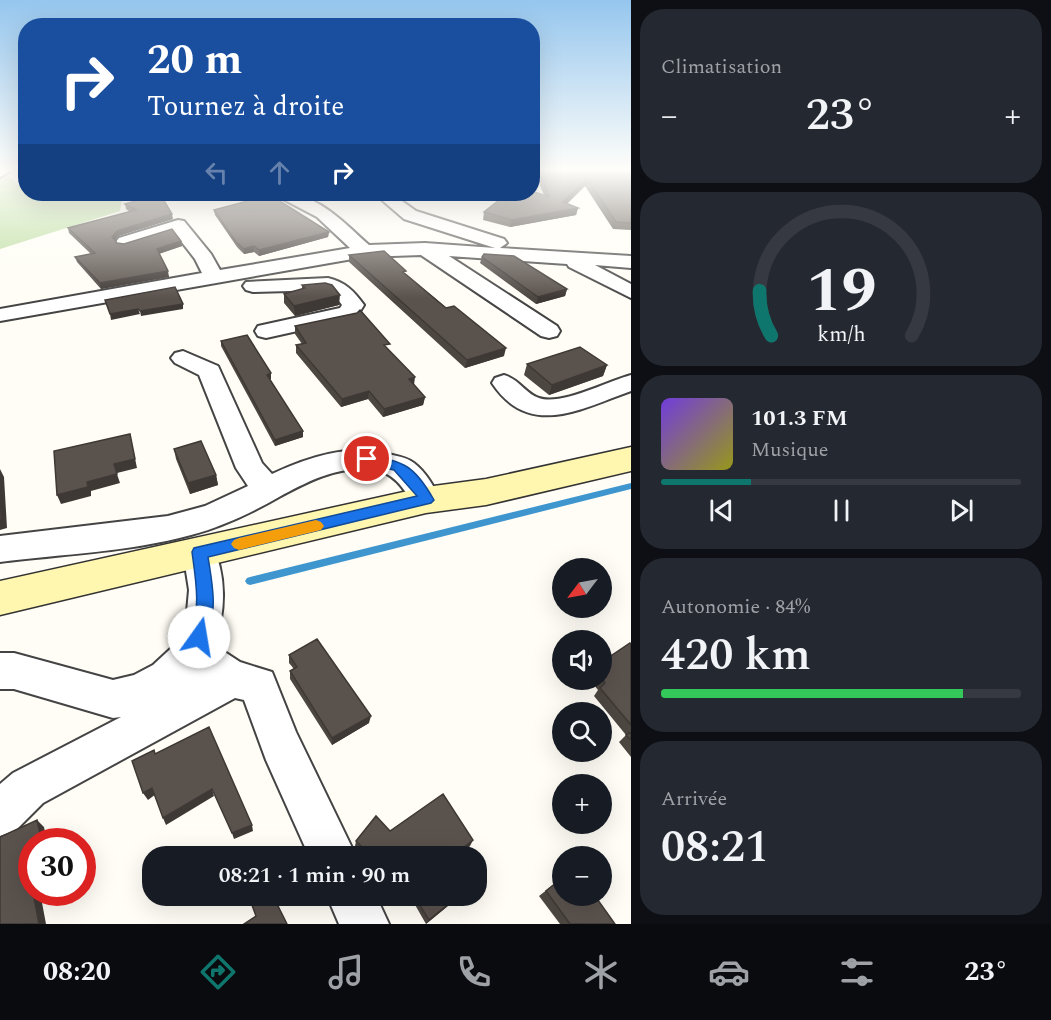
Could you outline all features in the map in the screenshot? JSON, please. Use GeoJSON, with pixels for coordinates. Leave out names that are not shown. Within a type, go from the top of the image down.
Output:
{"type":"FeatureCollection","features":[{"type":"Feature","properties":{"kind":"main road"},"geometry":{"type":"LineString","coordinates":[[426,500],[477,480],[631,435]]}},
{"type":"Feature","properties":{"kind":"main road"},"geometry":{"type":"LineString","coordinates":[[0,598],[426,500],[486,492],[631,459]]}},
{"type":"Feature","properties":{"kind":"street"},"geometry":{"type":"LineString","coordinates":[[321,212],[364,251]]}},
{"type":"Feature","properties":{"kind":"street"},"geometry":{"type":"LineString","coordinates":[[406,212],[538,255]]}},
{"type":"Feature","properties":{"kind":"street"},"geometry":{"type":"LineString","coordinates":[[125,242],[178,225],[204,258],[223,275],[240,284],[249,286],[289,283],[328,284],[340,289],[353,305],[348,314],[266,331]]}},
{"type":"Feature","properties":{"kind":"street"},"geometry":{"type":"LineString","coordinates":[[425,249],[549,331]]}},
{"type":"Feature","properties":{"kind":"street"},"geometry":{"type":"LineString","coordinates":[[0,315],[364,251],[425,249],[631,262]]}},
{"type":"Feature","properties":{"kind":"street"},"geometry":{"type":"LineString","coordinates":[[566,258],[631,292]]}},
{"type":"Feature","properties":{"kind":"street"},"geometry":{"type":"LineString","coordinates":[[183,358],[209,371],[250,468],[268,490]]}},
{"type":"Feature","properties":{"kind":"street"},"geometry":{"type":"LineString","coordinates":[[504,383],[532,406],[558,408],[631,383]]}},
{"type":"Feature","properties":{"kind":"street"},"geometry":{"type":"LineString","coordinates":[[0,549],[192,523],[268,490],[304,471],[341,460],[367,459],[398,466],[418,486],[426,500]]}},
{"type":"Feature","properties":{"kind":"street"},"geometry":{"type":"LineString","coordinates":[[0,671],[14,671],[113,699],[140,693],[167,678],[193,652],[204,623],[206,590],[199,552]]}},
{"type":"Feature","properties":{"kind":"street"},"geometry":{"type":"LineString","coordinates":[[193,652],[232,679],[258,685],[282,745],[328,846]]}},
{"type":"Feature","properties":{"kind":"street"},"geometry":{"type":"LineString","coordinates":[[0,814],[28,788],[232,679]]}},
{"type":"Feature","properties":{"kind":"street"},"geometry":{"type":"LineString","coordinates":[[356,906],[364,924]]}},
{"type":"Feature","properties":{"kind":"green space"},"geometry":{"type":"Polygon","coordinates":[[[0,212],[116,212],[0,249],[0,212]]]}},
{"type":"Feature","properties":{"kind":"building"},"geometry":{"type":"Polygon","coordinates":[[[128,212],[171,212],[172,214],[117,231],[112,237],[117,243],[124,244],[172,229],[181,241],[157,249],[168,271],[100,283],[75,257],[95,253],[68,228],[128,212]]]}},
{"type":"Feature","properties":{"kind":"building"},"geometry":{"type":"Polygon","coordinates":[[[215,212],[297,212],[329,232],[259,250],[254,246],[244,249],[236,242],[215,212]]]}},
{"type":"Feature","properties":{"kind":"building"},"geometry":{"type":"Polygon","coordinates":[[[484,212],[555,212],[512,220],[484,212]]]}},
{"type":"Feature","properties":{"kind":"building"},"geometry":{"type":"Polygon","coordinates":[[[609,212],[631,212],[631,223],[616,222],[609,212]]]}},
{"type":"Feature","properties":{"kind":"building"},"geometry":{"type":"Polygon","coordinates":[[[384,251],[406,271],[403,272],[446,308],[454,306],[506,348],[467,360],[349,255],[384,251]]]}},
{"type":"Feature","properties":{"kind":"building"},"geometry":{"type":"Polygon","coordinates":[[[484,254],[514,256],[567,289],[538,297],[482,257],[484,254]]]}},
{"type":"Feature","properties":{"kind":"building"},"geometry":{"type":"Polygon","coordinates":[[[325,283],[332,285],[340,295],[294,306],[284,294],[305,288],[302,285],[325,283]]]}},
{"type":"Feature","properties":{"kind":"building"},"geometry":{"type":"Polygon","coordinates":[[[175,287],[183,304],[110,314],[105,300],[175,287]]]}},
{"type":"Feature","properties":{"kind":"building"},"geometry":{"type":"Polygon","coordinates":[[[360,310],[390,344],[384,345],[415,377],[409,379],[425,397],[384,409],[369,391],[342,399],[296,345],[306,343],[295,326],[357,313],[360,310]]]}},
{"type":"Feature","properties":{"kind":"building"},"geometry":{"type":"Polygon","coordinates":[[[247,335],[271,373],[267,375],[303,431],[275,440],[221,341],[247,335]]]}},
{"type":"Feature","properties":{"kind":"building"},"geometry":{"type":"Polygon","coordinates":[[[580,347],[607,365],[552,385],[527,364],[580,347]]]}},
{"type":"Feature","properties":{"kind":"building"},"geometry":{"type":"Polygon","coordinates":[[[130,434],[135,459],[114,464],[117,474],[87,482],[88,487],[57,495],[54,451],[130,434]]]}},
{"type":"Feature","properties":{"kind":"building"},"geometry":{"type":"Polygon","coordinates":[[[201,441],[216,475],[188,483],[174,449],[201,441]]]}},
{"type":"Feature","properties":{"kind":"building"},"geometry":{"type":"Polygon","coordinates":[[[0,480],[2,519],[0,520],[0,480]]]}},
{"type":"Feature","properties":{"kind":"building"},"geometry":{"type":"Polygon","coordinates":[[[317,639],[371,716],[332,738],[290,671],[297,667],[289,655],[317,639]]]}},
{"type":"Feature","properties":{"kind":"building"},"geometry":{"type":"Polygon","coordinates":[[[631,644],[631,725],[602,690],[612,690],[612,655],[631,644]]]}},
{"type":"Feature","properties":{"kind":"building"},"geometry":{"type":"Polygon","coordinates":[[[209,727],[252,825],[232,833],[212,789],[163,818],[152,788],[143,793],[132,761],[154,750],[155,754],[209,727]]]}},
{"type":"Feature","properties":{"kind":"building"},"geometry":{"type":"Polygon","coordinates":[[[443,794],[473,840],[465,846],[361,846],[356,841],[376,816],[390,831],[443,794]]]}},
{"type":"Feature","properties":{"kind":"building"},"geometry":{"type":"Polygon","coordinates":[[[37,820],[39,828],[20,828],[37,820]]]}},
{"type":"Feature","properties":{"kind":"building"},"geometry":{"type":"Polygon","coordinates":[[[18,829],[18,906],[36,906],[39,924],[0,924],[0,837],[18,829]]]}},
{"type":"Feature","properties":{"kind":"building"},"geometry":{"type":"Polygon","coordinates":[[[552,886],[552,899],[546,891],[552,886]]]}},
{"type":"Feature","properties":{"kind":"building"},"geometry":{"type":"Polygon","coordinates":[[[252,906],[278,906],[287,924],[244,924],[256,916],[252,906]]]}},
{"type":"Feature","properties":{"kind":"building"},"geometry":{"type":"Polygon","coordinates":[[[420,906],[446,906],[429,920],[420,906]]]}},
{"type":"Feature","properties":{"kind":"building"},"geometry":{"type":"Polygon","coordinates":[[[557,906],[602,906],[615,924],[570,924],[557,906]]]}},
{"type":"Feature","properties":{"kind":"waterway"},"geometry":{"type":"LineString","coordinates":[[250,581],[631,486]]}},
{"type":"Feature","properties":{"kind":"slow traffic"},"geometry":{"type":"LineString","coordinates":[[239,544],[316,526]]}},
{"type":"Feature","properties":{"kind":"route"},"geometry":{"type":"LineString","coordinates":[[199,637],[204,623],[206,590],[199,552],[426,500],[418,486],[398,466],[367,459]]}}]}
